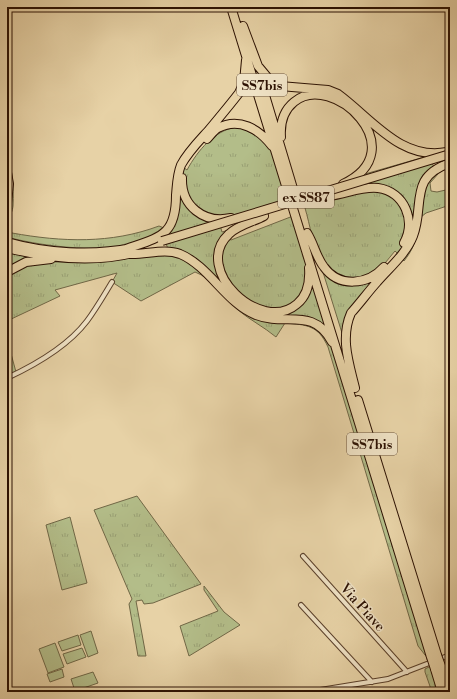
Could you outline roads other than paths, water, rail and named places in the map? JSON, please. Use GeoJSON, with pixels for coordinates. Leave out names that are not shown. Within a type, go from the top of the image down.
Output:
{"type":"FeatureCollection","features":[{"type":"Feature","properties":{"kind":"highway","name":"SS7bis"},"geometry":{"type":"LineString","coordinates":[[232,7],[340,359],[434,656],[448,692]]}},
{"type":"Feature","properties":{"kind":"highway","name":"SS7bis"},"geometry":{"type":"LineString","coordinates":[[237,7],[308,233],[434,656]]}},
{"type":"Feature","properties":{"kind":"highway"},"geometry":{"type":"LineString","coordinates":[[244,26],[258,66],[268,78],[280,86],[328,90],[338,94],[354,109],[404,147],[424,154],[450,153]]}},
{"type":"Feature","properties":{"kind":"highway"},"geometry":{"type":"LineString","coordinates":[[244,46],[246,67],[244,82],[239,93],[200,143],[182,176],[183,192],[186,200],[191,207],[201,215],[208,218],[223,219],[246,216]]}},
{"type":"Feature","properties":{"kind":"highway"},"geometry":{"type":"LineString","coordinates":[[286,163],[280,124],[287,108],[297,99],[310,93],[326,94],[354,109],[370,134],[373,145],[372,155],[363,171],[350,181],[331,192]]}},
{"type":"Feature","properties":{"kind":"highway"},"geometry":{"type":"LineString","coordinates":[[275,150],[266,138],[246,124],[232,124],[218,128],[185,158],[178,174],[175,217],[163,243],[196,265],[255,315],[267,318],[301,319],[317,325],[328,336],[340,359]]}},
{"type":"Feature","properties":{"kind":"highway","name":"ex SS87"},"geometry":{"type":"LineString","coordinates":[[7,248],[28,253],[81,258],[107,257],[264,216],[331,192],[450,153]]}},
{"type":"Feature","properties":{"kind":"highway","name":"ex SS87"},"geometry":{"type":"LineString","coordinates":[[163,243],[246,216],[450,159]]}},
{"type":"Feature","properties":{"kind":"highway"},"geometry":{"type":"LineString","coordinates":[[355,388],[344,335],[346,324],[351,313],[414,235],[419,195],[424,181],[434,170],[450,163]]}},
{"type":"Feature","properties":{"kind":"highway"},"geometry":{"type":"LineString","coordinates":[[7,173],[7,204]]}},
{"type":"Feature","properties":{"kind":"highway"},"geometry":{"type":"LineString","coordinates":[[308,233],[322,266],[338,278],[349,282],[369,279],[398,255],[405,242],[409,224],[407,210],[395,195],[378,188],[331,192]]}},
{"type":"Feature","properties":{"kind":"highway"},"geometry":{"type":"LineString","coordinates":[[264,216],[229,234],[221,245],[218,255],[218,268],[223,279],[240,301],[260,311],[271,314],[286,311],[296,305],[307,292],[309,285],[310,277],[304,242]]}},
{"type":"Feature","properties":{"kind":"highway","name":"ex SS87"},"geometry":{"type":"LineString","coordinates":[[7,242],[62,252],[128,252]]}},
{"type":"Feature","properties":{"kind":"highway"},"geometry":{"type":"LineString","coordinates":[[7,272],[19,265],[34,260],[81,258]]}},
{"type":"Feature","properties":{"kind":"highway","name":"SS7bis"},"geometry":{"type":"LineString","coordinates":[[438,668],[442,692]]}},
{"type":"Feature","properties":{"kind":"street"},"geometry":{"type":"LineString","coordinates":[[7,378],[36,362],[76,332],[87,321],[112,282]]}},
{"type":"Feature","properties":{"kind":"street","name":"Via Piave"},"geometry":{"type":"LineString","coordinates":[[303,556],[407,672]]}},
{"type":"Feature","properties":{"kind":"street"},"geometry":{"type":"LineString","coordinates":[[302,605],[372,682]]}},
{"type":"Feature","properties":{"kind":"street"},"geometry":{"type":"LineString","coordinates":[[308,692],[388,679],[450,655]]}}]}
